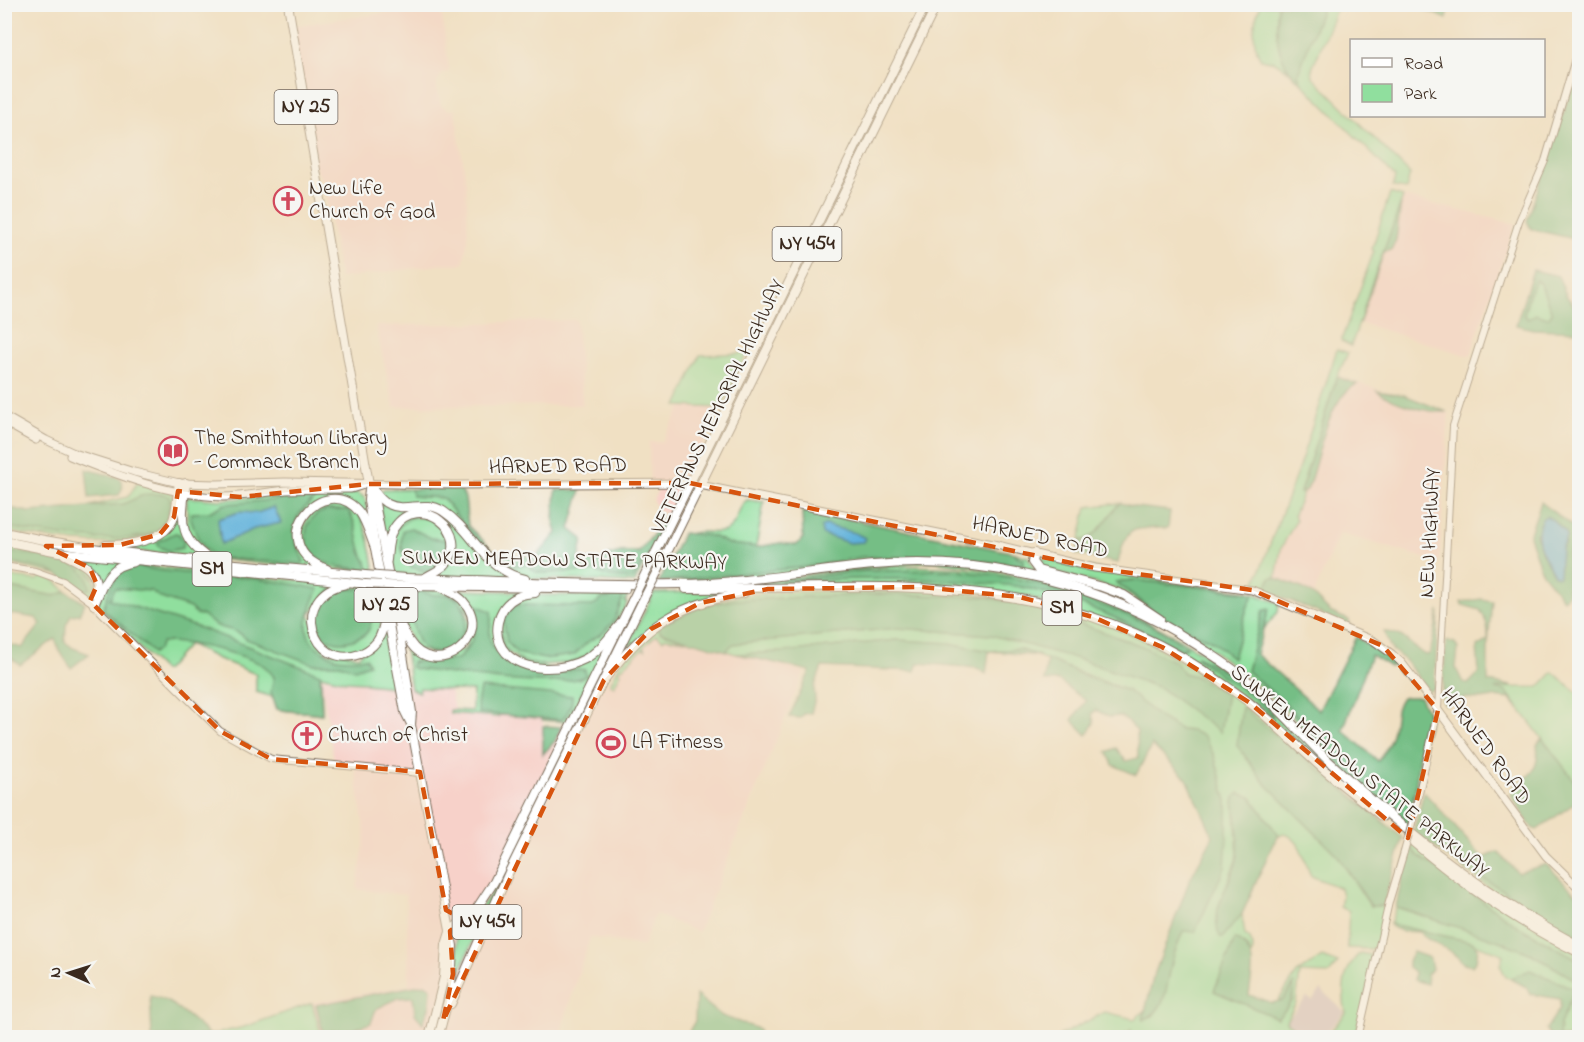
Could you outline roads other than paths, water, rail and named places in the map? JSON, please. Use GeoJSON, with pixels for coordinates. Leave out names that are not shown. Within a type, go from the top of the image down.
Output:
{"type":"FeatureCollection","features":[{"type":"Feature","properties":{"kind":"highway"},"geometry":{"type":"LineString","coordinates":[[369,484],[389,505],[402,507],[426,505],[442,511],[496,566],[519,578],[537,582]]}},
{"type":"Feature","properties":{"kind":"highway"},"geometry":{"type":"LineString","coordinates":[[74,546],[120,545],[160,534],[170,526],[182,488]]}},
{"type":"Feature","properties":{"kind":"highway"},"geometry":{"type":"LineString","coordinates":[[182,488],[184,533],[200,553],[218,563]]}},
{"type":"Feature","properties":{"kind":"highway"},"geometry":{"type":"LineString","coordinates":[[342,573],[318,566],[310,561],[301,548],[298,527],[310,508],[318,502],[328,500],[350,505],[361,515],[375,548]]}},
{"type":"Feature","properties":{"kind":"highway"},"geometry":{"type":"LineString","coordinates":[[387,560],[390,538],[397,524],[413,514],[436,517],[450,532],[452,552],[442,568],[423,579]]}},
{"type":"Feature","properties":{"kind":"highway","name":"SUNKEN MEADOW STATE PARKWAY"},"geometry":{"type":"LineString","coordinates":[[4,532],[74,546],[218,563],[342,573],[366,580],[437,586],[558,589],[921,587],[991,593],[1057,606],[1127,630],[1162,647],[1250,703],[1324,769],[1451,873],[1529,925],[1580,953]]}},
{"type":"Feature","properties":{"kind":"highway","name":"SUNKEN MEADOW STATE PARKWAY"},"geometry":{"type":"LineString","coordinates":[[4,542],[59,552],[142,561],[356,583],[366,580]]}},
{"type":"Feature","properties":{"kind":"highway"},"geometry":{"type":"LineString","coordinates":[[59,552],[90,568],[97,585],[92,603]]}},
{"type":"Feature","properties":{"kind":"highway"},"geometry":{"type":"LineString","coordinates":[[1034,553],[1032,562],[1038,570],[1124,595],[1178,630],[1184,638]]}},
{"type":"Feature","properties":{"kind":"highway"},"geometry":{"type":"LineString","coordinates":[[92,603],[112,570],[119,566],[142,561]]}},
{"type":"Feature","properties":{"kind":"highway","name":"SUNKEN MEADOW STATE PARKWAY"},"geometry":{"type":"LineString","coordinates":[[406,582],[423,579],[680,584],[745,581],[876,565],[923,563],[964,565],[1041,579],[1099,597],[1158,623],[1247,680],[1297,727],[1330,763],[1423,844],[1466,875],[1580,946]]}},
{"type":"Feature","properties":{"kind":"highway"},"geometry":{"type":"LineString","coordinates":[[356,583],[329,589],[314,606],[313,631],[323,647],[341,656],[352,656],[370,649],[381,635],[390,603]]}},
{"type":"Feature","properties":{"kind":"highway"},"geometry":{"type":"LineString","coordinates":[[390,603],[413,647],[426,656],[442,658],[451,656],[465,645],[469,638],[471,615],[465,602],[437,586]]}},
{"type":"Feature","properties":{"kind":"highway"},"geometry":{"type":"LineString","coordinates":[[558,589],[519,596],[503,610],[497,628],[499,638],[506,652],[513,658],[542,668],[567,666],[596,652],[621,623]]}},
{"type":"Feature","properties":{"kind":"highway"},"geometry":{"type":"LineString","coordinates":[[604,680],[639,639],[662,620],[681,610],[714,599],[768,589]]}},
{"type":"Feature","properties":{"kind":"main road","name":"NY 25"},"geometry":{"type":"LineString","coordinates":[[288,4],[369,484],[387,560],[390,603]]}},
{"type":"Feature","properties":{"kind":"main road","name":"VETERANS MEMORIAL HIGHWAY"},"geometry":{"type":"LineString","coordinates":[[450,931],[480,905],[494,882],[926,4]]}},
{"type":"Feature","properties":{"kind":"main road","name":"VETERANS MEMORIAL HIGHWAY"},"geometry":{"type":"LineString","coordinates":[[443,1021],[518,855],[937,4]]}},
{"type":"Feature","properties":{"kind":"main road"},"geometry":{"type":"LineString","coordinates":[[4,416],[74,453],[182,488],[369,484]]}},
{"type":"Feature","properties":{"kind":"main road"},"geometry":{"type":"LineString","coordinates":[[4,422],[45,444],[110,472],[182,488],[240,497],[285,490],[351,489],[369,484]]}},
{"type":"Feature","properties":{"kind":"main road","name":"NY 25"},"geometry":{"type":"LineString","coordinates":[[369,484],[368,500],[375,548],[390,603],[412,712],[411,725],[453,946],[453,974],[443,1021],[433,1037]]}},
{"type":"Feature","properties":{"kind":"main road","name":"HARNED ROAD"},"geometry":{"type":"LineString","coordinates":[[369,484],[700,484],[1129,574],[1252,590],[1383,646],[1401,662],[1540,848],[1580,889]]}},
{"type":"Feature","properties":{"kind":"main road"},"geometry":{"type":"LineString","coordinates":[[446,910],[459,918],[469,916]]}},
{"type":"Feature","properties":{"kind":"main road","name":"NY 25"},"geometry":{"type":"LineString","coordinates":[[433,1037],[450,931]]}},
{"type":"Feature","properties":{"kind":"main road"},"geometry":{"type":"LineString","coordinates":[[4,1034],[33,1038]]}},
{"type":"Feature","properties":{"kind":"street","name":"NEW HIGHWAY"},"geometry":{"type":"LineString","coordinates":[[1358,1038],[1389,902],[1412,823],[1438,710],[1453,426],[1519,221],[1545,161],[1580,42]]}},
{"type":"Feature","properties":{"kind":"street"},"geometry":{"type":"LineString","coordinates":[[4,566],[49,574],[63,580],[92,603],[220,731],[271,759],[420,773]]}},
{"type":"Feature","properties":{"kind":"water"},"geometry":{"type":"Polygon","coordinates":[[[274,507],[281,523],[254,529],[221,544],[218,519],[239,512],[257,513],[274,507]]]}},
{"type":"Feature","properties":{"kind":"water"},"geometry":{"type":"Polygon","coordinates":[[[1546,516],[1566,533],[1557,577],[1540,548],[1539,526],[1546,516]]]}},
{"type":"Feature","properties":{"kind":"water"},"geometry":{"type":"Polygon","coordinates":[[[825,525],[865,538],[863,542],[849,543],[822,534],[821,527],[825,525]]]}},
{"type":"Feature","properties":{"kind":"place","name":"New Life Church of God"},"geometry":{"type":"Point","coordinates":[288,201]}},
{"type":"Feature","properties":{"kind":"place","name":"The Smithtown Library - Commack Branch"},"geometry":{"type":"Point","coordinates":[173,451]}},
{"type":"Feature","properties":{"kind":"place","name":"Church of Christ"},"geometry":{"type":"Point","coordinates":[307,736]}},
{"type":"Feature","properties":{"kind":"place","name":"LA Fitness"},"geometry":{"type":"Point","coordinates":[611,743]}}]}
